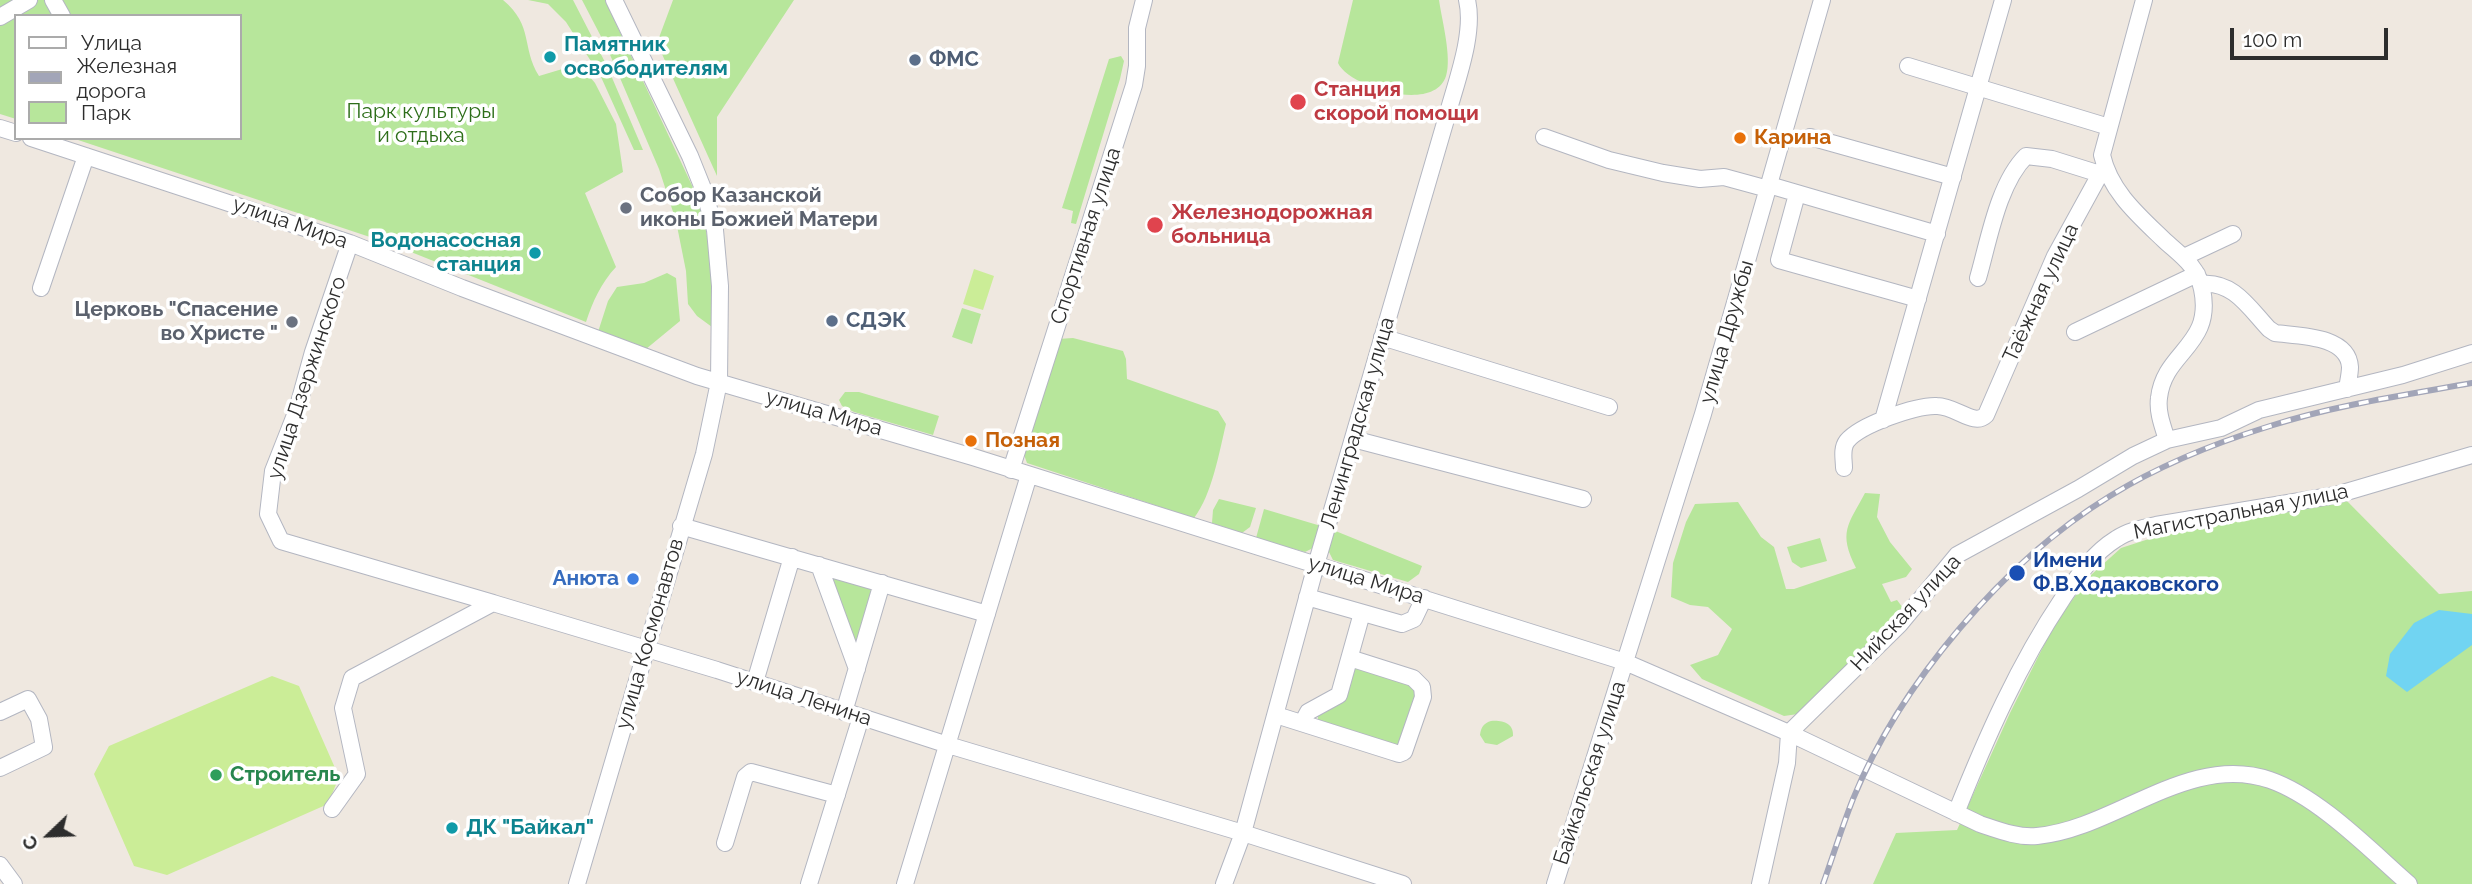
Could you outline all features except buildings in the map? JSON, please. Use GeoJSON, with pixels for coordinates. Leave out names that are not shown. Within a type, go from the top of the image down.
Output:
{"type":"FeatureCollection","features":[{"type":"Feature","properties":{"kind":"street"},"geometry":{"type":"LineString","coordinates":[[0,17],[29,0]]}},
{"type":"Feature","properties":{"kind":"street","name":"улица Космонавтов"},"geometry":{"type":"LineString","coordinates":[[583,883],[681,526],[704,454],[719,382],[720,286],[710,210],[690,156],[614,0]]}},
{"type":"Feature","properties":{"kind":"street","name":"Спортивная улица"},"geometry":{"type":"LineString","coordinates":[[1011,470],[1133,85],[1138,66],[1137,28],[1144,0]]}},
{"type":"Feature","properties":{"kind":"street","name":"Ленинградская улица"},"geometry":{"type":"LineString","coordinates":[[1224,884],[1243,833],[1316,565],[1465,49],[1469,10],[1466,0]]}},
{"type":"Feature","properties":{"kind":"street","name":"улица Дружбы"},"geometry":{"type":"LineString","coordinates":[[1625,662],[1703,414],[1822,0]]}},
{"type":"Feature","properties":{"kind":"street"},"geometry":{"type":"LineString","coordinates":[[1883,420],[2003,0]]}},
{"type":"Feature","properties":{"kind":"street","name":"Таёжная улица"},"geometry":{"type":"LineString","coordinates":[[1844,468],[1843,449],[1846,443],[1883,420],[1935,405],[1957,410],[1976,421],[1986,415],[2055,256],[2102,169],[2103,145],[2144,0]]}},
{"type":"Feature","properties":{"kind":"street"},"geometry":{"type":"LineString","coordinates":[[1908,66],[2109,127]]}},
{"type":"Feature","properties":{"kind":"street"},"geometry":{"type":"LineString","coordinates":[[1544,137],[1609,160],[1650,170],[1700,178],[1724,177],[1769,187],[1937,234]]}},
{"type":"Feature","properties":{"kind":"street"},"geometry":{"type":"LineString","coordinates":[[1810,137],[1953,177]]}},
{"type":"Feature","properties":{"kind":"street","name":"улица Мира"},"geometry":{"type":"LineString","coordinates":[[37,140],[350,243],[462,288],[719,382],[1029,475],[1625,662],[1789,733],[1956,813],[2004,832],[2037,836],[2073,828],[2194,779],[2228,773],[2249,774],[2277,783],[2301,796],[2342,825],[2409,884]]}},
{"type":"Feature","properties":{"kind":"street"},"geometry":{"type":"LineString","coordinates":[[41,288],[86,156]]}},
{"type":"Feature","properties":{"kind":"street"},"geometry":{"type":"LineString","coordinates":[[1978,278],[2003,195],[2012,174],[2026,156],[2102,169],[2127,203],[2184,257],[2199,279],[2204,307],[2201,329],[2167,373],[2158,399],[2167,440],[2221,428],[2259,410],[2428,368],[2472,353]]}},
{"type":"Feature","properties":{"kind":"street"},"geometry":{"type":"LineString","coordinates":[[1797,194],[1779,260],[1918,299]]}},
{"type":"Feature","properties":{"kind":"street"},"geometry":{"type":"LineString","coordinates":[[2184,257],[2233,234]]}},
{"type":"Feature","properties":{"kind":"street","name":"улица Дзержинского"},"geometry":{"type":"LineString","coordinates":[[350,243],[313,352],[297,410],[273,471],[268,514],[281,541],[493,603]]}},
{"type":"Feature","properties":{"kind":"street"},"geometry":{"type":"LineString","coordinates":[[2075,332],[2199,279],[2240,296],[2269,330],[2275,333],[2317,339],[2338,346],[2344,351],[2349,362],[2347,389]]}},
{"type":"Feature","properties":{"kind":"street"},"geometry":{"type":"LineString","coordinates":[[1382,337],[1609,407]]}},
{"type":"Feature","properties":{"kind":"street"},"geometry":{"type":"LineString","coordinates":[[1353,439],[1583,499]]}},
{"type":"Feature","properties":{"kind":"street","name":"Нийская улица"},"geometry":{"type":"LineString","coordinates":[[1789,733],[1900,624],[1957,555],[2133,456],[2167,440]]}},
{"type":"Feature","properties":{"kind":"street","name":"Магистральная улица"},"geometry":{"type":"LineString","coordinates":[[1956,813],[1989,733],[2044,626],[2085,567],[2117,538],[2155,525],[2336,495],[2472,455]]}},
{"type":"Feature","properties":{"kind":"street"},"geometry":{"type":"LineString","coordinates":[[905,884],[1029,475]]}},
{"type":"Feature","properties":{"kind":"street"},"geometry":{"type":"LineString","coordinates":[[681,526],[987,614]]}},
{"type":"Feature","properties":{"kind":"street"},"geometry":{"type":"LineString","coordinates":[[755,682],[792,557]]}},
{"type":"Feature","properties":{"kind":"street"},"geometry":{"type":"LineString","coordinates":[[819,565],[857,669]]}},
{"type":"Feature","properties":{"kind":"street"},"geometry":{"type":"LineString","coordinates":[[844,712],[881,583]]}},
{"type":"Feature","properties":{"kind":"street"},"geometry":{"type":"LineString","coordinates":[[1303,723],[1308,712],[1339,695],[1373,583]]}},
{"type":"Feature","properties":{"kind":"street"},"geometry":{"type":"LineString","coordinates":[[1307,597],[1397,623],[1410,622],[1419,611],[1423,598]]}},
{"type":"Feature","properties":{"kind":"street"},"geometry":{"type":"LineString","coordinates":[[332,809],[358,774],[343,708],[352,678],[493,603]]}},
{"type":"Feature","properties":{"kind":"street","name":"улица Ленина"},"geometry":{"type":"LineString","coordinates":[[493,603],[1403,884]]}},
{"type":"Feature","properties":{"kind":"street"},"geometry":{"type":"LineString","coordinates":[[1276,715],[1395,753],[1406,750],[1423,697],[1419,683],[1413,678],[1350,658]]}},
{"type":"Feature","properties":{"kind":"street","name":"Байкальская улица"},"geometry":{"type":"LineString","coordinates":[[1555,884],[1625,662]]}},
{"type":"Feature","properties":{"kind":"street"},"geometry":{"type":"LineString","coordinates":[[0,712],[27,699],[39,719],[44,747],[0,768]]}},
{"type":"Feature","properties":{"kind":"street"},"geometry":{"type":"LineString","coordinates":[[809,884],[860,717]]}},
{"type":"Feature","properties":{"kind":"street"},"geometry":{"type":"LineString","coordinates":[[1760,884],[1787,763],[1789,733]]}},
{"type":"Feature","properties":{"kind":"street"},"geometry":{"type":"LineString","coordinates":[[725,843],[745,777],[751,772],[836,795]]}},
{"type":"Feature","properties":{"kind":"street"},"geometry":{"type":"LineString","coordinates":[[0,865],[13,884]]}},
{"type":"Feature","properties":{"kind":"green space","name":"Парк культуры и отдыха"},"geometry":{"type":"Polygon","coordinates":[[[0,0],[503,0],[519,19],[539,76],[579,64],[595,83],[616,124],[623,172],[585,193],[616,267],[598,293],[586,322],[391,244],[78,140],[242,140],[242,14],[14,14],[14,118],[0,114],[0,0]]]}},
{"type":"Feature","properties":{"kind":"green space"},"geometry":{"type":"Polygon","coordinates":[[[528,0],[573,0],[607,66],[643,150],[634,150],[601,77],[566,22],[548,4],[528,0]]]}},
{"type":"Feature","properties":{"kind":"green space"},"geometry":{"type":"Polygon","coordinates":[[[582,0],[605,0],[696,194],[710,259],[712,327],[697,316],[688,304],[686,271],[676,221],[659,169],[608,50],[582,0]]]}},
{"type":"Feature","properties":{"kind":"green space"},"geometry":{"type":"Polygon","coordinates":[[[673,0],[794,0],[717,117],[717,176],[657,43],[673,0]]]}},
{"type":"Feature","properties":{"kind":"green space"},"geometry":{"type":"Polygon","coordinates":[[[1353,0],[1439,0],[1448,68],[1438,87],[1426,93],[1392,93],[1374,88],[1345,72],[1338,63],[1353,0]]]}},
{"type":"Feature","properties":{"kind":"green space"},"geometry":{"type":"Polygon","coordinates":[[[1121,56],[1124,61],[1120,79],[1076,224],[1071,223],[1073,211],[1062,208],[1109,59],[1121,56]]]}},
{"type":"Feature","properties":{"kind":"green space"},"geometry":{"type":"Polygon","coordinates":[[[974,269],[994,276],[983,310],[963,304],[974,269]]]}},
{"type":"Feature","properties":{"kind":"green space"},"geometry":{"type":"Polygon","coordinates":[[[667,273],[676,278],[680,321],[646,349],[598,332],[608,301],[617,287],[644,283],[667,273]]]}},
{"type":"Feature","properties":{"kind":"green space"},"geometry":{"type":"Polygon","coordinates":[[[962,308],[981,314],[972,344],[952,337],[962,308]]]}},
{"type":"Feature","properties":{"kind":"green space"},"geometry":{"type":"Polygon","coordinates":[[[1073,338],[1123,351],[1127,379],[1218,411],[1226,424],[1218,460],[1206,498],[1194,518],[1027,463],[1023,452],[1058,339],[1073,338]]]}},
{"type":"Feature","properties":{"kind":"green space"},"geometry":{"type":"Polygon","coordinates":[[[845,392],[859,392],[939,416],[933,435],[854,412],[842,406],[839,400],[845,392]]]}},
{"type":"Feature","properties":{"kind":"green space"},"geometry":{"type":"Polygon","coordinates":[[[1865,493],[1880,494],[1877,517],[1890,542],[1912,569],[1906,577],[1882,584],[1891,602],[1897,600],[1903,608],[1900,616],[1798,714],[1784,716],[1702,679],[1690,665],[1718,655],[1732,629],[1708,607],[1690,605],[1671,597],[1673,563],[1686,522],[1695,504],[1738,502],[1761,537],[1774,547],[1786,589],[1794,589],[1856,568],[1846,537],[1850,521],[1865,493]]]}},
{"type":"Feature","properties":{"kind":"green space"},"geometry":{"type":"Polygon","coordinates":[[[1219,499],[1256,508],[1250,527],[1242,533],[1212,523],[1213,510],[1219,499]]]}},
{"type":"Feature","properties":{"kind":"green space"},"geometry":{"type":"Polygon","coordinates":[[[2347,501],[2439,594],[2472,591],[2472,884],[1873,884],[1896,833],[1957,830],[2010,713],[2055,623],[2091,575],[2121,548],[2155,537],[2347,501]]]}},
{"type":"Feature","properties":{"kind":"green space"},"geometry":{"type":"Polygon","coordinates":[[[1264,509],[1321,526],[1313,548],[1305,552],[1256,538],[1264,509]]]}},
{"type":"Feature","properties":{"kind":"green space"},"geometry":{"type":"Polygon","coordinates":[[[1333,530],[1422,566],[1419,574],[1408,582],[1333,560],[1328,550],[1333,530]]]}},
{"type":"Feature","properties":{"kind":"green space"},"geometry":{"type":"Polygon","coordinates":[[[1820,538],[1827,561],[1801,568],[1792,562],[1787,547],[1820,538]]]}},
{"type":"Feature","properties":{"kind":"green space"},"geometry":{"type":"Polygon","coordinates":[[[831,578],[869,587],[872,593],[859,640],[854,641],[831,578]]]}},
{"type":"Feature","properties":{"kind":"green space"},"geometry":{"type":"Polygon","coordinates":[[[1356,668],[1412,684],[1418,691],[1399,747],[1318,721],[1318,714],[1356,668]]]}},
{"type":"Feature","properties":{"kind":"green space","name":"Строитель"},"geometry":{"type":"Polygon","coordinates":[[[272,676],[299,686],[339,777],[328,804],[167,875],[134,866],[94,774],[109,746],[272,676]]]}},
{"type":"Feature","properties":{"kind":"green space"},"geometry":{"type":"Polygon","coordinates":[[[1491,721],[1506,723],[1512,728],[1513,736],[1497,745],[1485,743],[1480,732],[1485,724],[1491,721]]]}},
{"type":"Feature","properties":{"kind":"water"},"geometry":{"type":"Polygon","coordinates":[[[2439,610],[2472,614],[2472,645],[2407,692],[2386,676],[2390,654],[2414,623],[2439,610]]]}},
{"type":"Feature","properties":{"kind":"railway"},"geometry":{"type":"LineString","coordinates":[[1823,884],[1853,799],[1898,712],[1959,629],[1994,590],[2070,523],[2148,474],[2229,440],[2320,412],[2472,383]]}},
{"type":"Feature","properties":{"kind":"place","name":"Памятник освободителям"},"geometry":{"type":"Point","coordinates":[550,57]}},
{"type":"Feature","properties":{"kind":"place","name":"ФМС"},"geometry":{"type":"Point","coordinates":[915,60]}},
{"type":"Feature","properties":{"kind":"place","name":"Станция скорой помощи"},"geometry":{"type":"Point","coordinates":[1298,102]}},
{"type":"Feature","properties":{"kind":"place","name":"Карина"},"geometry":{"type":"Point","coordinates":[1740,138]}},
{"type":"Feature","properties":{"kind":"place","name":"Собор Казанской иконы Божией Матери"},"geometry":{"type":"Point","coordinates":[626,208]}},
{"type":"Feature","properties":{"kind":"place","name":"Железнодорожная больница"},"geometry":{"type":"Point","coordinates":[1155,225]}},
{"type":"Feature","properties":{"kind":"place","name":"Водонасосная станция"},"geometry":{"type":"Point","coordinates":[535,253]}},
{"type":"Feature","properties":{"kind":"place","name":"СДЭК"},"geometry":{"type":"Point","coordinates":[832,321]}},
{"type":"Feature","properties":{"kind":"place","name":"Церковь \"Спасение во Христе \""},"geometry":{"type":"Point","coordinates":[292,322]}},
{"type":"Feature","properties":{"kind":"place","name":"Позная"},"geometry":{"type":"Point","coordinates":[971,441]}},
{"type":"Feature","properties":{"kind":"place","name":"Имени Ф.В.Ходаковского"},"geometry":{"type":"Point","coordinates":[2017,573]}},
{"type":"Feature","properties":{"kind":"place","name":"Анюта"},"geometry":{"type":"Point","coordinates":[633,579]}},
{"type":"Feature","properties":{"kind":"place","name":"Строитель"},"geometry":{"type":"Point","coordinates":[216,775]}},
{"type":"Feature","properties":{"kind":"place","name":"ДК \"Байкал\""},"geometry":{"type":"Point","coordinates":[452,828]}}]}
